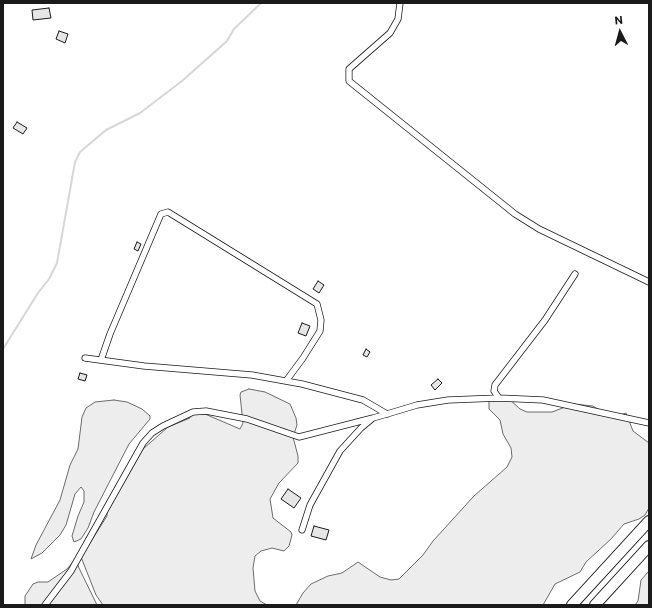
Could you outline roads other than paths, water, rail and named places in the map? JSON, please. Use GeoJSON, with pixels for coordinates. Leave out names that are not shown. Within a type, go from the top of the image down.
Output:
{"type":"FeatureCollection","features":[{"type":"Feature","properties":{"kind":"highway"},"geometry":{"type":"LineString","coordinates":[[572,605],[649,521]]}},
{"type":"Feature","properties":{"kind":"highway"},"geometry":{"type":"LineString","coordinates":[[595,605],[649,546]]}},
{"type":"Feature","properties":{"kind":"street"},"geometry":{"type":"LineString","coordinates":[[400,3],[398,19],[390,33],[349,69],[349,81],[515,214],[539,229],[649,282]]}},
{"type":"Feature","properties":{"kind":"street"},"geometry":{"type":"LineString","coordinates":[[101,360],[110,334],[161,214],[168,212],[317,304],[321,320],[320,331],[286,381]]}},
{"type":"Feature","properties":{"kind":"street"},"geometry":{"type":"LineString","coordinates":[[499,398],[494,391],[495,385],[548,315],[575,274]]}},
{"type":"Feature","properties":{"kind":"street"},"geometry":{"type":"LineString","coordinates":[[85,358],[144,366],[222,372],[286,381],[344,394],[363,400],[387,414]]}},
{"type":"Feature","properties":{"kind":"street"},"geometry":{"type":"LineString","coordinates":[[45,605],[71,571],[143,443],[152,433],[186,414],[197,411],[206,411],[247,419],[299,437],[417,405],[448,400],[499,398],[543,400],[649,423]]}},
{"type":"Feature","properties":{"kind":"street"},"geometry":{"type":"LineString","coordinates":[[302,530],[310,505],[340,451],[361,428],[373,418]]}},
{"type":"Feature","properties":{"kind":"waterway"},"geometry":{"type":"LineString","coordinates":[[3,349],[38,293],[49,279],[57,263],[75,162],[80,152],[106,130],[140,113],[182,81],[227,41],[234,29],[261,3]]}}]}
